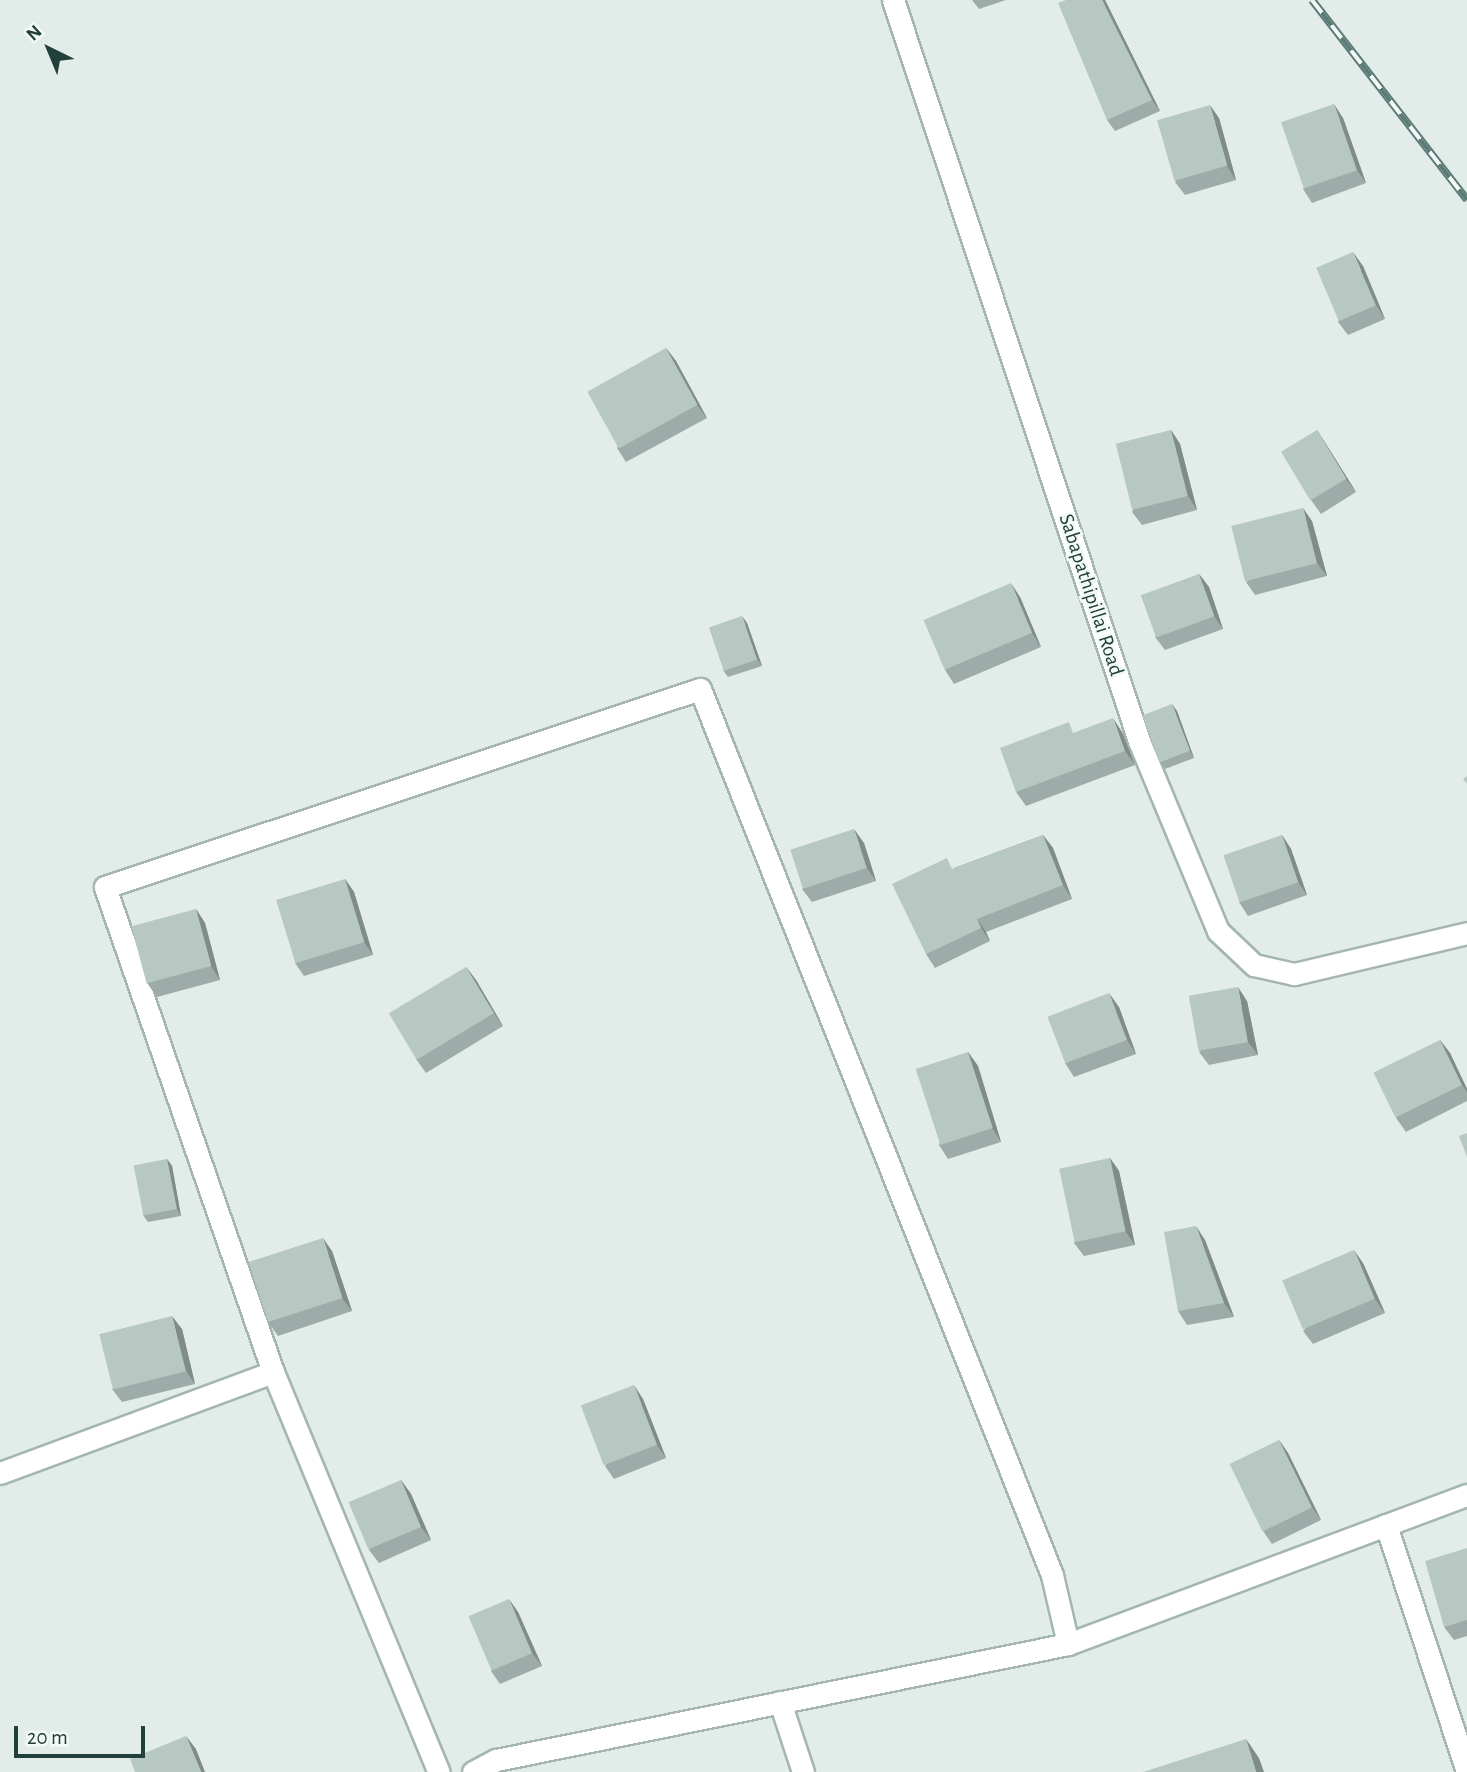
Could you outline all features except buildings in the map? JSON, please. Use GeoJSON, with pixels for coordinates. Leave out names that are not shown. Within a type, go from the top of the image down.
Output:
{"type":"FeatureCollection","features":[{"type":"Feature","properties":{"kind":"street","name":"Sabapathipillai Road"},"geometry":{"type":"LineString","coordinates":[[893,0],[1139,741],[1218,931],[1254,965],[1294,974],[1467,933]]}},
{"type":"Feature","properties":{"kind":"street"},"geometry":{"type":"LineString","coordinates":[[439,1772],[273,1373],[105,887],[700,689],[1052,1575],[1068,1644]]}},
{"type":"Feature","properties":{"kind":"street"},"geometry":{"type":"LineString","coordinates":[[0,1473],[273,1373]]}},
{"type":"Feature","properties":{"kind":"street"},"geometry":{"type":"LineString","coordinates":[[473,1772],[496,1760],[1068,1644],[1467,1494]]}},
{"type":"Feature","properties":{"kind":"street"},"geometry":{"type":"LineString","coordinates":[[1386,1525],[1467,1771]]}},
{"type":"Feature","properties":{"kind":"street"},"geometry":{"type":"LineString","coordinates":[[780,1702],[803,1772]]}},
{"type":"Feature","properties":{"kind":"railway"},"geometry":{"type":"LineString","coordinates":[[1312,0],[1467,200]]}}]}
